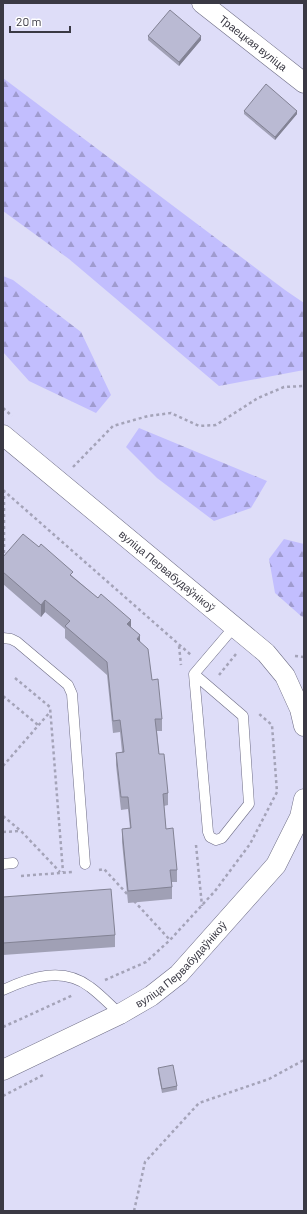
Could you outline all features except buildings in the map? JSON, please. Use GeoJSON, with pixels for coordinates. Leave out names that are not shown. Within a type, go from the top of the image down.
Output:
{"type":"FeatureCollection","features":[{"type":"Feature","properties":{"kind":"street","name":"Траецкая вуліца"},"geometry":{"type":"LineString","coordinates":[[202,3],[304,83]]}},
{"type":"Feature","properties":{"kind":"street","name":"вуліца Первабудаўнікоў"},"geometry":{"type":"LineString","coordinates":[[3,435],[266,653],[285,676],[300,709],[304,726]]}},
{"type":"Feature","properties":{"kind":"street","name":"вуліца Первабудаўнікоў"},"geometry":{"type":"LineString","coordinates":[[3,1070],[120,1014],[151,996],[179,974],[276,865],[300,817],[304,799]]}},
{"type":"Feature","properties":{"kind":"lane"},"geometry":{"type":"LineString","coordinates":[[194,674],[243,716],[249,804],[222,838],[216,840],[210,837],[208,832],[194,674],[234,627]]}},
{"type":"Feature","properties":{"kind":"lane"},"geometry":{"type":"LineString","coordinates":[[3,638],[11,639],[17,642],[68,685],[72,694],[85,864]]}},
{"type":"Feature","properties":{"kind":"lane"},"geometry":{"type":"LineString","coordinates":[[3,990],[23,981],[40,976],[56,975],[75,978],[90,987],[120,1014]]}},
{"type":"Feature","properties":{"kind":"path"},"geometry":{"type":"LineString","coordinates":[[73,467],[113,426],[148,416],[171,413],[199,426],[216,425],[258,398],[284,387],[304,386]]}},
{"type":"Feature","properties":{"kind":"path"},"geometry":{"type":"LineString","coordinates":[[3,558],[4,491]]}},
{"type":"Feature","properties":{"kind":"path"},"geometry":{"type":"LineString","coordinates":[[4,491],[202,664]]}},
{"type":"Feature","properties":{"kind":"path"},"geometry":{"type":"LineString","coordinates":[[16,678],[50,707],[62,872]]}},
{"type":"Feature","properties":{"kind":"path"},"geometry":{"type":"LineString","coordinates":[[3,696],[38,725]]}},
{"type":"Feature","properties":{"kind":"path"},"geometry":{"type":"LineString","coordinates":[[3,1027],[146,962],[170,940],[215,891],[250,844],[277,792],[272,724],[256,710]]}},
{"type":"Feature","properties":{"kind":"path"},"geometry":{"type":"LineString","coordinates":[[3,766],[50,711]]}},
{"type":"Feature","properties":{"kind":"path"},"geometry":{"type":"LineString","coordinates":[[3,816],[21,831],[62,872]]}},
{"type":"Feature","properties":{"kind":"path"},"geometry":{"type":"LineString","coordinates":[[3,832],[21,831]]}},
{"type":"Feature","properties":{"kind":"path"},"geometry":{"type":"LineString","coordinates":[[97,870],[104,869],[170,940]]}},
{"type":"Feature","properties":{"kind":"path"},"geometry":{"type":"LineString","coordinates":[[17,876],[76,871]]}},
{"type":"Feature","properties":{"kind":"path"},"geometry":{"type":"LineString","coordinates":[[134,1211],[145,1162],[199,1103],[268,1080],[304,1060]]}},
{"type":"Feature","properties":{"kind":"green space"},"geometry":{"type":"Polygon","coordinates":[[[3,78],[304,303],[304,370],[219,386],[69,259],[3,211],[3,78]]]}},
{"type":"Feature","properties":{"kind":"green space"},"geometry":{"type":"Polygon","coordinates":[[[3,276],[13,280],[81,332],[111,395],[96,413],[29,381],[3,352],[3,276]]]}},
{"type":"Feature","properties":{"kind":"green space"},"geometry":{"type":"Polygon","coordinates":[[[139,428],[267,481],[251,508],[214,521],[157,478],[126,447],[139,428]]]}},
{"type":"Feature","properties":{"kind":"green space"},"geometry":{"type":"Polygon","coordinates":[[[284,539],[304,544],[304,617],[275,593],[269,559],[284,539]]]}}]}
